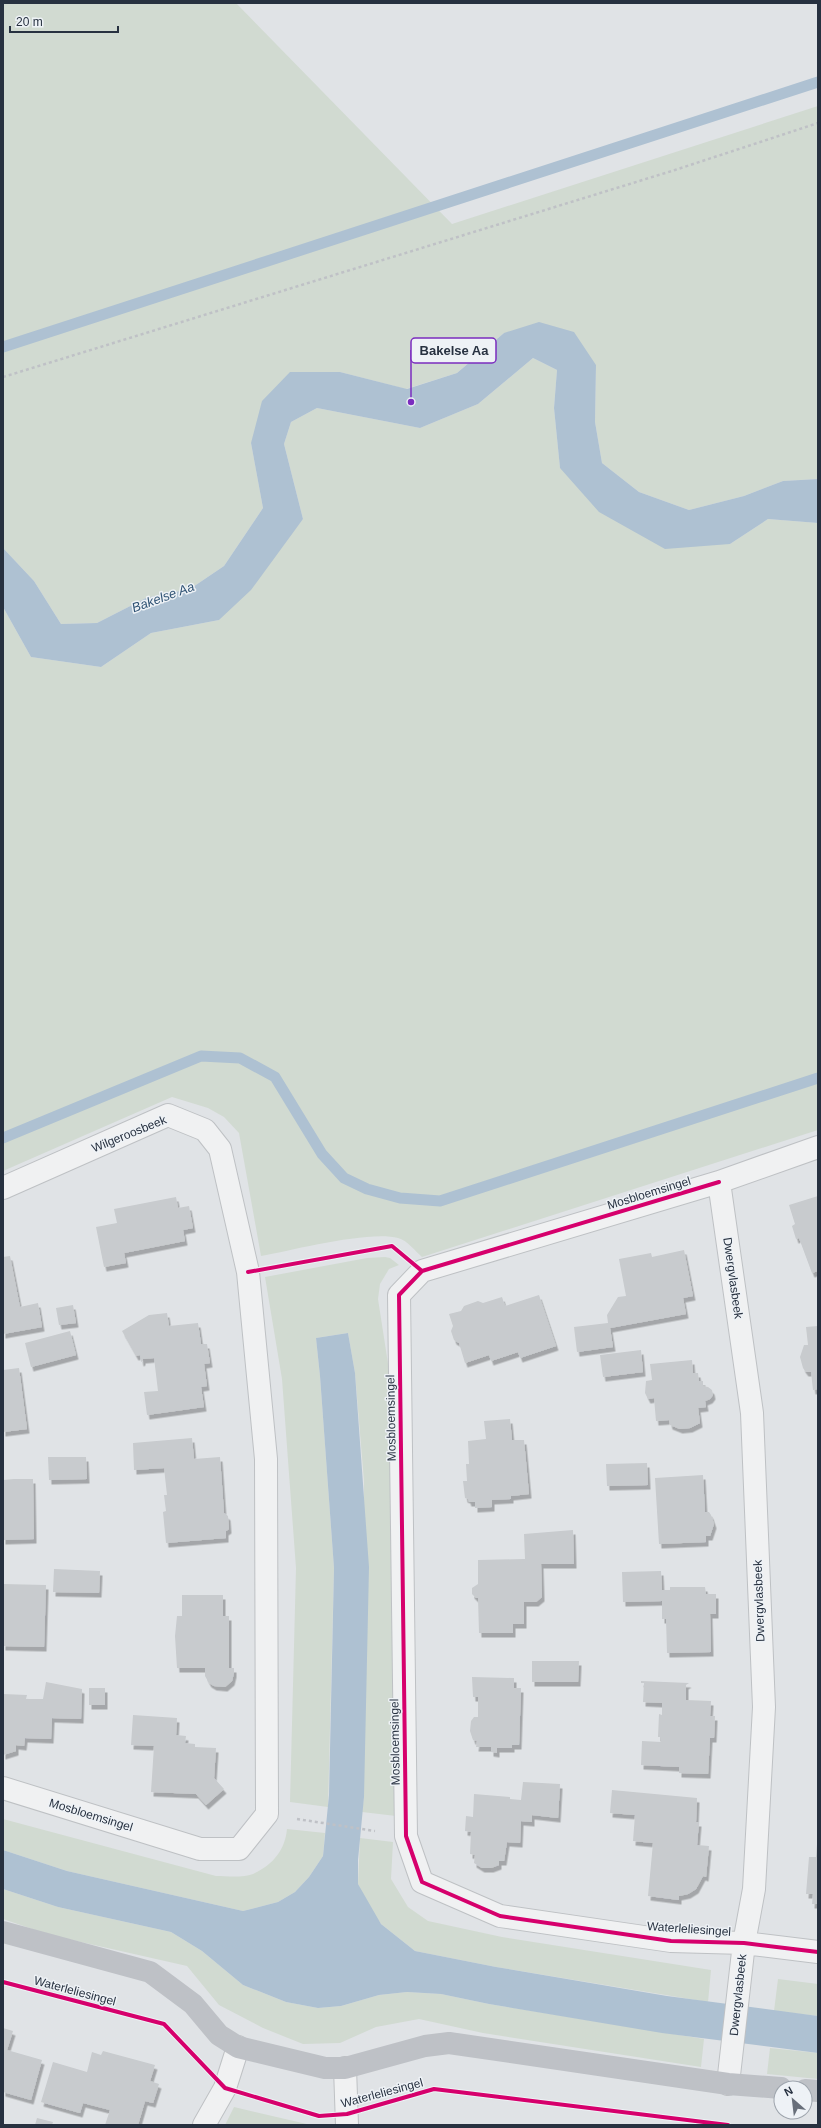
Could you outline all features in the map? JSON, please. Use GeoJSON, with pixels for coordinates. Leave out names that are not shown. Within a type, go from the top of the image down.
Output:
{"type":"FeatureCollection","features":[{"type":"Feature","properties":{"kind":"street","name":"Wilgeroosbeek"},"geometry":{"type":"LineString","coordinates":[[3,1188],[168,1115],[205,1130],[220,1149],[248,1272],[266,1460],[267,1814]]}},
{"type":"Feature","properties":{"kind":"street"},"geometry":{"type":"LineString","coordinates":[[719,1182],[818,1147]]}},
{"type":"Feature","properties":{"kind":"street","name":"Mosbloemsingel"},"geometry":{"type":"LineString","coordinates":[[422,1882],[406,1836],[399,1295],[422,1271],[719,1182]]}},
{"type":"Feature","properties":{"kind":"street","name":"Dwergvlasbeek"},"geometry":{"type":"LineString","coordinates":[[719,1182],[752,1412],[764,1707],[754,1889],[744,1943],[728,2084]]}},
{"type":"Feature","properties":{"kind":"street","name":"Mosbloemsingel"},"geometry":{"type":"LineString","coordinates":[[3,1788],[200,1849],[238,1850],[267,1814]]}},
{"type":"Feature","properties":{"kind":"street","name":"Waterleliesingel"},"geometry":{"type":"LineString","coordinates":[[422,1882],[500,1916],[671,1941],[744,1943],[818,1952]]}},
{"type":"Feature","properties":{"kind":"street"},"geometry":{"type":"LineString","coordinates":[[3,1932],[150,1972],[193,2004],[219,2035],[238,2047],[325,2068],[345,2068],[425,2046],[449,2043],[728,2084],[773,2087]]}},
{"type":"Feature","properties":{"kind":"street"},"geometry":{"type":"LineString","coordinates":[[204,2125],[224,2088],[238,2047]]}},
{"type":"Feature","properties":{"kind":"street"},"geometry":{"type":"LineString","coordinates":[[345,2068],[347,2125]]}},
{"type":"Feature","properties":{"kind":"path"},"geometry":{"type":"LineString","coordinates":[[3,378],[675,170],[818,123]]}},
{"type":"Feature","properties":{"kind":"path"},"geometry":{"type":"LineString","coordinates":[[267,1814],[406,1836]]}},
{"type":"Feature","properties":{"kind":"shaded area"},"geometry":{"type":"Polygon","coordinates":[[[3,3],[236,3],[452,224],[818,106],[818,479],[783,481],[744,496],[689,510],[639,492],[602,463],[595,422],[596,365],[504,333],[457,373],[406,389],[340,372],[251,443],[263,508],[224,566],[190,589],[146,598],[97,623],[61,624],[34,581],[3,548],[3,3]]]}},
{"type":"Feature","properties":{"kind":"shaded area"},"geometry":{"type":"Polygon","coordinates":[[[533,358],[557,370],[554,408],[560,468],[730,544],[768,519],[818,523],[818,1130],[422,1257],[401,1239],[385,1236],[331,1242],[261,1256],[239,1133],[224,1117],[208,1108],[172,1097],[3,1171],[3,607],[31,657],[101,667],[151,633],[219,620],[303,519],[284,444],[291,422],[317,408],[420,428],[478,404],[533,358]]]}},
{"type":"Feature","properties":{"kind":"shaded area"},"geometry":{"type":"Polygon","coordinates":[[[367,1258],[390,1258],[399,1265],[389,1269],[380,1284],[378,1299],[389,1370],[397,1478],[396,1816],[362,1812],[364,1797],[364,1481],[355,1373],[348,1333],[316,1338],[334,1568],[328,1807],[290,1802],[296,1568],[282,1379],[265,1277],[367,1258]]]}},
{"type":"Feature","properties":{"kind":"shaded area"},"geometry":{"type":"Polygon","coordinates":[[[3,1819],[216,1876],[244,1876],[253,1874],[260,1870],[272,1861],[281,1850],[286,1837],[287,1829],[325,1833],[323,1856],[309,1877],[295,1892],[278,1902],[243,1911],[67,1871],[3,1850],[3,1819]]]}},
{"type":"Feature","properties":{"kind":"shaded area"},"geometry":{"type":"Polygon","coordinates":[[[360,1838],[393,1842],[391,1879],[408,1907],[428,1921],[502,1937],[711,1970],[708,2002],[496,1967],[415,1951],[381,1924],[366,1902],[358,1884],[360,1838]]]}},
{"type":"Feature","properties":{"kind":"shaded area"},"geometry":{"type":"Polygon","coordinates":[[[3,1889],[58,1907],[171,1932],[202,1951],[243,1985],[286,2002],[318,2008],[341,2006],[379,1995],[407,1992],[441,1994],[489,2004],[704,2039],[701,2067],[483,2033],[419,2019],[376,2027],[340,2043],[303,2044],[263,2028],[219,2005],[187,1966],[50,1935],[3,1919],[3,1889]]]}},
{"type":"Feature","properties":{"kind":"shaded area"},"geometry":{"type":"Polygon","coordinates":[[[778,1979],[818,1984],[818,2016],[774,2011],[778,1979]]]}},
{"type":"Feature","properties":{"kind":"shaded area"},"geometry":{"type":"Polygon","coordinates":[[[770,2048],[818,2053],[818,2079],[767,2074],[770,2048]]]}},
{"type":"Feature","properties":{"kind":"shaded area"},"geometry":{"type":"Polygon","coordinates":[[[234,2107],[311,2125],[225,2125],[234,2107]]]}},
{"type":"Feature","properties":{"kind":"water"},"geometry":{"type":"Polygon","coordinates":[[[539,322],[574,332],[596,365],[595,422],[602,463],[639,492],[689,510],[744,496],[783,481],[818,479],[818,523],[768,519],[730,544],[665,549],[599,512],[560,468],[554,408],[557,370],[533,358],[478,404],[420,428],[317,408],[291,422],[284,444],[303,519],[251,590],[219,620],[151,633],[101,667],[31,657],[3,607],[3,548],[34,581],[61,624],[97,623],[146,598],[190,589],[224,566],[263,508],[251,443],[262,401],[290,372],[340,372],[407,389],[457,373],[504,333],[539,322]]]}},
{"type":"Feature","properties":{"kind":"water"},"geometry":{"type":"Polygon","coordinates":[[[348,1333],[355,1373],[369,1567],[364,1797],[358,1860],[358,1884],[381,1924],[415,1951],[496,1967],[667,1996],[818,2016],[818,2053],[662,2033],[489,2004],[441,1994],[407,1992],[379,1995],[341,2006],[318,2008],[286,2002],[243,1985],[202,1951],[171,1932],[58,1907],[3,1889],[3,1850],[67,1871],[243,1911],[278,1902],[295,1892],[309,1877],[323,1856],[329,1795],[334,1568],[316,1338],[348,1333]]]}},
{"type":"Feature","properties":{"kind":"building"},"geometry":{"type":"Polygon","coordinates":[[[818,1196],[818,1271],[812,1273],[799,1238],[796,1239],[792,1226],[795,1224],[789,1205],[818,1196]]]}},
{"type":"Feature","properties":{"kind":"building"},"geometry":{"type":"Polygon","coordinates":[[[176,1197],[178,1208],[189,1206],[193,1228],[183,1230],[185,1241],[124,1253],[126,1263],[104,1267],[96,1227],[117,1223],[114,1209],[176,1197]]]}},
{"type":"Feature","properties":{"kind":"building"},"geometry":{"type":"Polygon","coordinates":[[[684,1250],[693,1296],[683,1298],[686,1314],[610,1328],[613,1347],[577,1352],[574,1327],[608,1323],[607,1315],[618,1297],[626,1296],[619,1259],[651,1253],[652,1257],[684,1250]]]}},
{"type":"Feature","properties":{"kind":"building"},"geometry":{"type":"Polygon","coordinates":[[[10,1256],[20,1307],[38,1303],[42,1327],[3,1334],[3,1257],[10,1256]]]}},
{"type":"Feature","properties":{"kind":"building"},"geometry":{"type":"Polygon","coordinates":[[[539,1295],[556,1346],[520,1358],[518,1352],[491,1361],[489,1355],[465,1363],[459,1343],[454,1340],[451,1331],[453,1326],[449,1314],[461,1311],[464,1306],[478,1301],[483,1303],[502,1297],[505,1306],[539,1295]]]}},
{"type":"Feature","properties":{"kind":"building"},"geometry":{"type":"Polygon","coordinates":[[[73,1305],[76,1323],[59,1325],[56,1308],[73,1305]]]}},
{"type":"Feature","properties":{"kind":"building"},"geometry":{"type":"Polygon","coordinates":[[[167,1313],[169,1326],[198,1323],[201,1344],[207,1344],[210,1363],[204,1364],[207,1386],[201,1387],[204,1407],[147,1415],[144,1392],[158,1391],[154,1358],[143,1359],[141,1362],[140,1355],[136,1356],[122,1331],[149,1315],[167,1313]]]}},
{"type":"Feature","properties":{"kind":"building"},"geometry":{"type":"Polygon","coordinates":[[[818,1326],[818,1389],[813,1390],[811,1372],[806,1372],[803,1368],[800,1357],[804,1345],[808,1345],[806,1327],[818,1326]]]}},
{"type":"Feature","properties":{"kind":"building"},"geometry":{"type":"Polygon","coordinates":[[[70,1331],[76,1355],[31,1367],[25,1343],[70,1331]]]}},
{"type":"Feature","properties":{"kind":"building"},"geometry":{"type":"Polygon","coordinates":[[[641,1350],[643,1372],[603,1377],[600,1355],[641,1350]]]}},
{"type":"Feature","properties":{"kind":"building"},"geometry":{"type":"Polygon","coordinates":[[[692,1360],[693,1373],[698,1373],[699,1381],[703,1381],[703,1386],[712,1390],[713,1395],[710,1399],[705,1401],[706,1407],[698,1408],[700,1423],[690,1428],[680,1429],[670,1425],[669,1420],[656,1421],[654,1398],[648,1399],[645,1393],[646,1381],[652,1380],[650,1364],[692,1360]]]}},
{"type":"Feature","properties":{"kind":"building"},"geometry":{"type":"Polygon","coordinates":[[[19,1368],[27,1429],[3,1432],[3,1370],[19,1368]]]}},
{"type":"Feature","properties":{"kind":"building"},"geometry":{"type":"Polygon","coordinates":[[[510,1419],[512,1440],[524,1440],[529,1494],[511,1496],[511,1499],[492,1500],[492,1507],[475,1508],[475,1502],[469,1502],[468,1499],[465,1498],[463,1481],[467,1481],[466,1464],[469,1464],[468,1441],[486,1439],[484,1421],[510,1419]]]}},
{"type":"Feature","properties":{"kind":"building"},"geometry":{"type":"Polygon","coordinates":[[[192,1438],[194,1459],[220,1457],[224,1513],[228,1516],[229,1529],[226,1531],[226,1538],[166,1543],[163,1512],[166,1511],[164,1495],[167,1495],[164,1468],[134,1470],[133,1443],[192,1438]]]}},
{"type":"Feature","properties":{"kind":"building"},"geometry":{"type":"Polygon","coordinates":[[[48,1457],[86,1457],[87,1479],[49,1480],[48,1457]]]}},
{"type":"Feature","properties":{"kind":"building"},"geometry":{"type":"Polygon","coordinates":[[[647,1463],[648,1485],[607,1486],[606,1464],[647,1463]]]}},
{"type":"Feature","properties":{"kind":"building"},"geometry":{"type":"Polygon","coordinates":[[[703,1475],[705,1512],[709,1512],[714,1524],[710,1536],[706,1536],[706,1542],[659,1544],[655,1478],[703,1475]]]}},
{"type":"Feature","properties":{"kind":"building"},"geometry":{"type":"Polygon","coordinates":[[[33,1479],[34,1539],[3,1540],[3,1480],[33,1479]]]}},
{"type":"Feature","properties":{"kind":"building"},"geometry":{"type":"Polygon","coordinates":[[[573,1530],[574,1564],[541,1564],[542,1597],[536,1602],[524,1602],[524,1624],[513,1624],[513,1633],[479,1633],[478,1598],[472,1594],[472,1588],[478,1584],[478,1560],[525,1559],[524,1534],[573,1530]]]}},
{"type":"Feature","properties":{"kind":"building"},"geometry":{"type":"Polygon","coordinates":[[[54,1569],[100,1571],[99,1593],[53,1592],[54,1569]]]}},
{"type":"Feature","properties":{"kind":"building"},"geometry":{"type":"Polygon","coordinates":[[[661,1571],[662,1590],[670,1590],[670,1587],[705,1587],[706,1594],[716,1594],[716,1614],[710,1614],[711,1652],[667,1653],[666,1619],[662,1619],[662,1601],[623,1602],[622,1572],[661,1571]]]}},
{"type":"Feature","properties":{"kind":"building"},"geometry":{"type":"Polygon","coordinates":[[[3,1584],[46,1585],[44,1647],[3,1646],[3,1584]]]}},
{"type":"Feature","properties":{"kind":"building"},"geometry":{"type":"Polygon","coordinates":[[[182,1595],[223,1595],[223,1616],[229,1616],[229,1668],[234,1668],[232,1681],[225,1687],[214,1686],[209,1683],[205,1676],[205,1668],[177,1668],[175,1636],[177,1616],[182,1616],[182,1595]]]}},
{"type":"Feature","properties":{"kind":"building"},"geometry":{"type":"Polygon","coordinates":[[[532,1661],[579,1661],[578,1682],[532,1682],[532,1661]]]}},
{"type":"Feature","properties":{"kind":"building"},"geometry":{"type":"Polygon","coordinates":[[[472,1677],[514,1678],[514,1688],[521,1688],[519,1745],[512,1745],[512,1748],[497,1748],[497,1753],[491,1752],[491,1747],[476,1747],[477,1741],[473,1740],[470,1731],[471,1721],[474,1717],[478,1717],[478,1697],[473,1697],[472,1677]]]}},
{"type":"Feature","properties":{"kind":"building"},"geometry":{"type":"Polygon","coordinates":[[[641,1681],[689,1683],[686,1685],[686,1700],[711,1701],[710,1716],[715,1716],[714,1738],[710,1738],[708,1774],[679,1773],[679,1767],[641,1765],[642,1741],[661,1742],[661,1737],[658,1737],[659,1714],[662,1715],[662,1703],[643,1702],[644,1683],[641,1683],[641,1681]]]}},
{"type":"Feature","properties":{"kind":"building"},"geometry":{"type":"Polygon","coordinates":[[[46,1682],[82,1689],[81,1719],[52,1718],[51,1739],[25,1738],[24,1746],[16,1745],[16,1751],[3,1755],[3,1694],[27,1695],[26,1699],[43,1699],[46,1682]]]}},
{"type":"Feature","properties":{"kind":"building"},"geometry":{"type":"Polygon","coordinates":[[[89,1688],[105,1688],[105,1705],[89,1705],[89,1688]]]}},
{"type":"Feature","properties":{"kind":"building"},"geometry":{"type":"Polygon","coordinates":[[[133,1715],[177,1718],[176,1735],[186,1736],[185,1743],[195,1744],[195,1747],[216,1748],[214,1778],[224,1789],[206,1805],[196,1794],[151,1792],[154,1746],[131,1745],[133,1715]]]}},
{"type":"Feature","properties":{"kind":"building"},"geometry":{"type":"Polygon","coordinates":[[[523,1782],[560,1784],[558,1818],[532,1815],[532,1822],[521,1821],[520,1843],[507,1842],[504,1861],[499,1861],[499,1865],[491,1868],[482,1868],[474,1863],[475,1855],[470,1854],[471,1832],[465,1831],[466,1816],[473,1817],[474,1794],[510,1797],[510,1799],[521,1800],[523,1782]]]}},
{"type":"Feature","properties":{"kind":"building"},"geometry":{"type":"Polygon","coordinates":[[[612,1790],[697,1798],[696,1822],[699,1822],[697,1845],[709,1846],[706,1877],[703,1876],[696,1889],[688,1894],[679,1896],[679,1900],[648,1896],[653,1843],[633,1841],[635,1815],[610,1813],[612,1790]]]}},
{"type":"Feature","properties":{"kind":"building"},"geometry":{"type":"Polygon","coordinates":[[[817,1844],[818,1904],[812,1904],[813,1894],[806,1894],[809,1857],[816,1857],[817,1844]]]}},
{"type":"Feature","properties":{"kind":"building"},"geometry":{"type":"Polygon","coordinates":[[[3,2028],[13,2031],[7,2050],[42,2060],[31,2100],[3,2092],[3,2028]]]}},
{"type":"Feature","properties":{"kind":"building"},"geometry":{"type":"Polygon","coordinates":[[[103,2051],[155,2065],[150,2081],[159,2084],[153,2103],[145,2101],[138,2125],[105,2125],[110,2110],[83,2103],[80,2113],[41,2102],[53,2062],[87,2072],[92,2052],[101,2055],[103,2051]]]}},
{"type":"Feature","properties":{"kind":"building"},"geometry":{"type":"Polygon","coordinates":[[[37,2118],[53,2122],[52,2125],[35,2125],[37,2118]]]}},
{"type":"Feature","properties":{"kind":"waterway"},"geometry":{"type":"LineString","coordinates":[[3,347],[818,82]]}},
{"type":"Feature","properties":{"kind":"waterway"},"geometry":{"type":"LineString","coordinates":[[3,1138],[201,1056],[240,1058],[275,1077],[322,1154],[344,1178],[367,1189],[400,1198],[440,1201],[818,1078]]}},
{"type":"Feature","properties":{"kind":"cycle path"},"geometry":{"type":"LineString","coordinates":[[719,1182],[422,1271],[399,1295],[406,1836],[422,1882],[500,1916],[671,1941],[744,1943],[818,1952]]}},
{"type":"Feature","properties":{"kind":"cycle path"},"geometry":{"type":"LineString","coordinates":[[248,1272],[392,1246],[422,1271]]}},
{"type":"Feature","properties":{"kind":"cycle path"},"geometry":{"type":"LineString","coordinates":[[3,1982],[164,2024],[225,2088],[319,2116],[347,2114],[434,2089],[728,2125]]}},
{"type":"Feature","properties":{"kind":"place","name":"Bakelse Aa"},"geometry":{"type":"Point","coordinates":[411,402]}}]}
